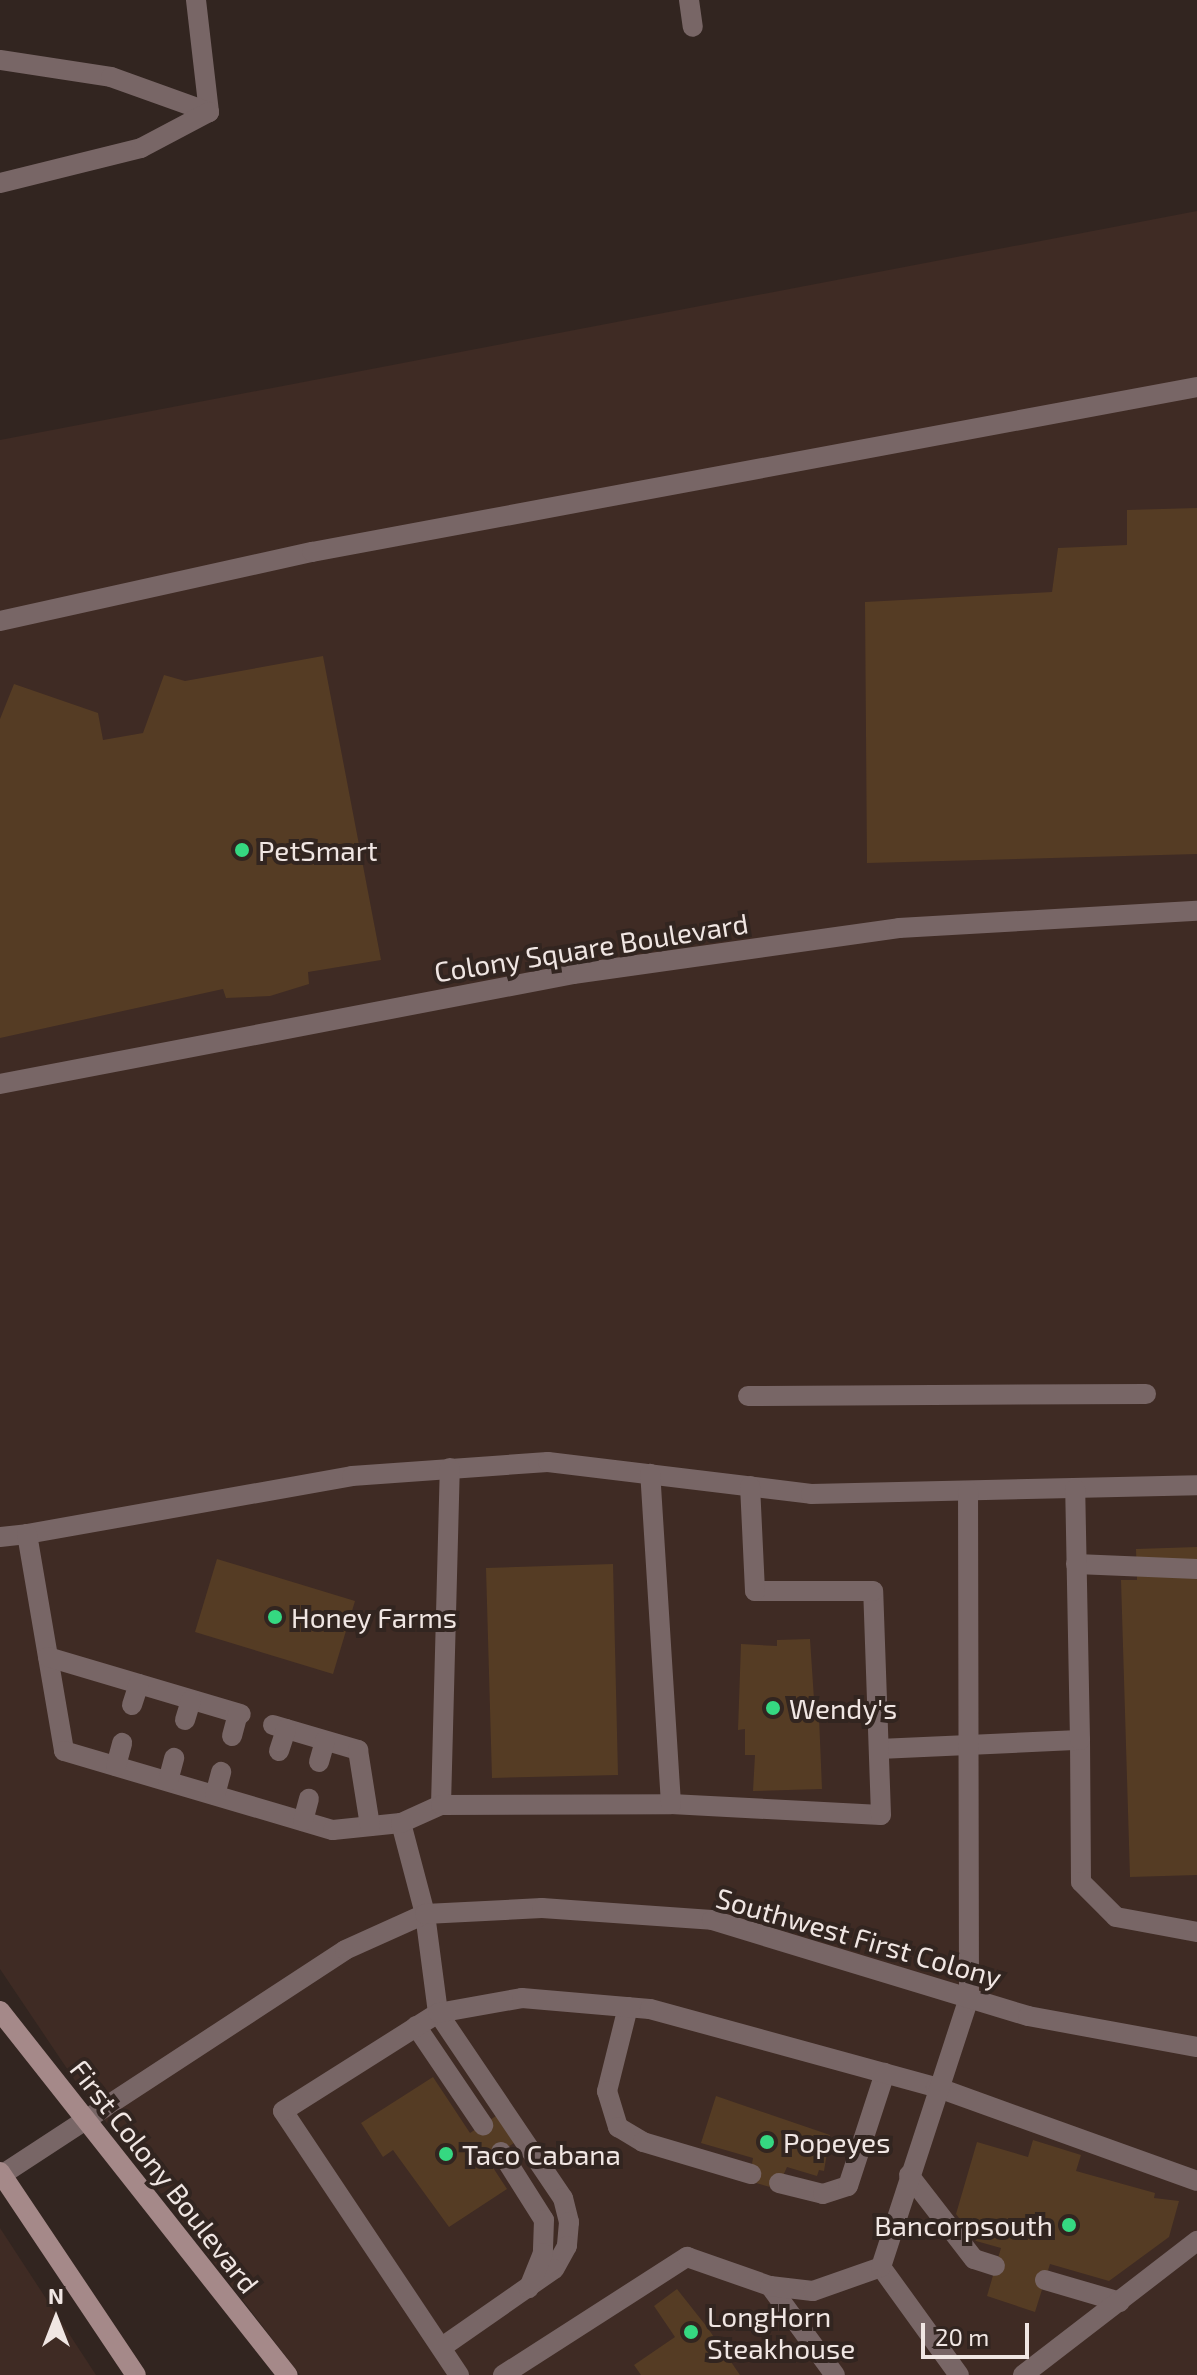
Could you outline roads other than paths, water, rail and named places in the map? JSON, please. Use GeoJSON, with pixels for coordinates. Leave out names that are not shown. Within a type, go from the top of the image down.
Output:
{"type":"FeatureCollection","features":[{"type":"Feature","properties":{"kind":"main road","name":"First Colony Boulevard"},"geometry":{"type":"LineString","coordinates":[[0,2011],[287,2375]]}},
{"type":"Feature","properties":{"kind":"main road"},"geometry":{"type":"LineString","coordinates":[[1,2174],[136,2375]]}},
{"type":"Feature","properties":{"kind":"street"},"geometry":{"type":"LineString","coordinates":[[196,0],[209,112]]}},
{"type":"Feature","properties":{"kind":"street"},"geometry":{"type":"LineString","coordinates":[[689,0],[693,27]]}},
{"type":"Feature","properties":{"kind":"street"},"geometry":{"type":"LineString","coordinates":[[0,60],[111,77],[209,112]]}},
{"type":"Feature","properties":{"kind":"street"},"geometry":{"type":"LineString","coordinates":[[0,183],[141,148],[209,112]]}},
{"type":"Feature","properties":{"kind":"street"},"geometry":{"type":"LineString","coordinates":[[0,621],[312,552],[1197,387]]}},
{"type":"Feature","properties":{"kind":"street","name":"Colony Square Boulevard"},"geometry":{"type":"LineString","coordinates":[[0,1084],[573,974],[899,928],[1197,911]]}},
{"type":"Feature","properties":{"kind":"street"},"geometry":{"type":"LineString","coordinates":[[748,1396],[1146,1394]]}},
{"type":"Feature","properties":{"kind":"street"},"geometry":{"type":"LineString","coordinates":[[0,1537],[352,1476],[548,1462],[811,1494],[1197,1485]]}},
{"type":"Feature","properties":{"kind":"street"},"geometry":{"type":"LineString","coordinates":[[441,1805],[450,1468]]}},
{"type":"Feature","properties":{"kind":"street"},"geometry":{"type":"LineString","coordinates":[[650,1474],[671,1804]]}},
{"type":"Feature","properties":{"kind":"street"},"geometry":{"type":"LineString","coordinates":[[27,1534],[64,1751],[333,1830],[401,1823],[441,1805],[671,1804],[881,1815],[873,1591],[755,1591],[750,1486]]}},
{"type":"Feature","properties":{"kind":"street"},"geometry":{"type":"LineString","coordinates":[[1075,1489],[1081,1882],[1116,1917],[1197,1932]]}},
{"type":"Feature","properties":{"kind":"street"},"geometry":{"type":"LineString","coordinates":[[881,2267],[936,2087],[969,1997],[968,1491]]}},
{"type":"Feature","properties":{"kind":"street"},"geometry":{"type":"LineString","coordinates":[[1076,1564],[1197,1569]]}},
{"type":"Feature","properties":{"kind":"street"},"geometry":{"type":"LineString","coordinates":[[48,1657],[240,1714],[232,1736]]}},
{"type":"Feature","properties":{"kind":"street"},"geometry":{"type":"LineString","coordinates":[[132,1705],[139,1684]]}},
{"type":"Feature","properties":{"kind":"street"},"geometry":{"type":"LineString","coordinates":[[185,1720],[191,1700]]}},
{"type":"Feature","properties":{"kind":"street"},"geometry":{"type":"LineString","coordinates":[[279,1751],[280,1727],[358,1750],[370,1826]]}},
{"type":"Feature","properties":{"kind":"street"},"geometry":{"type":"LineString","coordinates":[[879,1749],[1080,1740]]}},
{"type":"Feature","properties":{"kind":"street"},"geometry":{"type":"LineString","coordinates":[[319,1762],[325,1741]]}},
{"type":"Feature","properties":{"kind":"street"},"geometry":{"type":"LineString","coordinates":[[116,1766],[122,1743]]}},
{"type":"Feature","properties":{"kind":"street"},"geometry":{"type":"LineString","coordinates":[[168,1781],[174,1758]]}},
{"type":"Feature","properties":{"kind":"street"},"geometry":{"type":"LineString","coordinates":[[215,1795],[221,1772]]}},
{"type":"Feature","properties":{"kind":"street"},"geometry":{"type":"LineString","coordinates":[[261,1809],[267,1788]]}},
{"type":"Feature","properties":{"kind":"street"},"geometry":{"type":"LineString","coordinates":[[303,1821],[309,1799]]}},
{"type":"Feature","properties":{"kind":"street"},"geometry":{"type":"LineString","coordinates":[[401,1823],[425,1914],[438,2013],[563,2198],[569,2222],[567,2246],[554,2269],[442,2347]]}},
{"type":"Feature","properties":{"kind":"street","name":"Southwest First Colony"},"geometry":{"type":"LineString","coordinates":[[1,2174],[345,1950],[425,1914],[542,1908],[712,1920],[1028,2016],[1197,2047]]}},
{"type":"Feature","properties":{"kind":"street"},"geometry":{"type":"LineString","coordinates":[[459,2375],[283,2111],[438,2013],[522,1998],[628,2007],[936,2087],[1197,2181]]}},
{"type":"Feature","properties":{"kind":"street"},"geometry":{"type":"LineString","coordinates":[[628,2007],[607,2091],[618,2127],[643,2142],[751,2174]]}},
{"type":"Feature","properties":{"kind":"street"},"geometry":{"type":"LineString","coordinates":[[416,2026],[483,2125]]}},
{"type":"Feature","properties":{"kind":"street"},"geometry":{"type":"LineString","coordinates":[[779,2183],[823,2194],[848,2186],[885,2073]]}},
{"type":"Feature","properties":{"kind":"street"},"geometry":{"type":"LineString","coordinates":[[501,2152],[544,2220],[543,2253],[529,2288]]}},
{"type":"Feature","properties":{"kind":"street"},"geometry":{"type":"LineString","coordinates":[[909,2175],[974,2259],[995,2266]]}},
{"type":"Feature","properties":{"kind":"street"},"geometry":{"type":"LineString","coordinates":[[1023,2375],[1197,2241]]}},
{"type":"Feature","properties":{"kind":"street"},"geometry":{"type":"LineString","coordinates":[[503,2375],[687,2257],[770,2286],[813,2291],[881,2267]]}},
{"type":"Feature","properties":{"kind":"street"},"geometry":{"type":"LineString","coordinates":[[881,2267],[959,2375]]}},
{"type":"Feature","properties":{"kind":"street"},"geometry":{"type":"LineString","coordinates":[[1045,2280],[1120,2302]]}},
{"type":"Feature","properties":{"kind":"street"},"geometry":{"type":"LineString","coordinates":[[770,2286],[835,2375]]}},
{"type":"Feature","properties":{"kind":"place","name":"PetSmart"},"geometry":{"type":"Point","coordinates":[242,850]}},
{"type":"Feature","properties":{"kind":"place","name":"Honey Farms"},"geometry":{"type":"Point","coordinates":[275,1617]}},
{"type":"Feature","properties":{"kind":"place","name":"Wendy's"},"geometry":{"type":"Point","coordinates":[773,1708]}},
{"type":"Feature","properties":{"kind":"place","name":"Popeyes"},"geometry":{"type":"Point","coordinates":[767,2142]}},
{"type":"Feature","properties":{"kind":"place","name":"Taco Cabana"},"geometry":{"type":"Point","coordinates":[446,2154]}},
{"type":"Feature","properties":{"kind":"place","name":"Bancorpsouth"},"geometry":{"type":"Point","coordinates":[1069,2225]}},
{"type":"Feature","properties":{"kind":"place","name":"LongHorn Steakhouse"},"geometry":{"type":"Point","coordinates":[691,2332]}}]}
